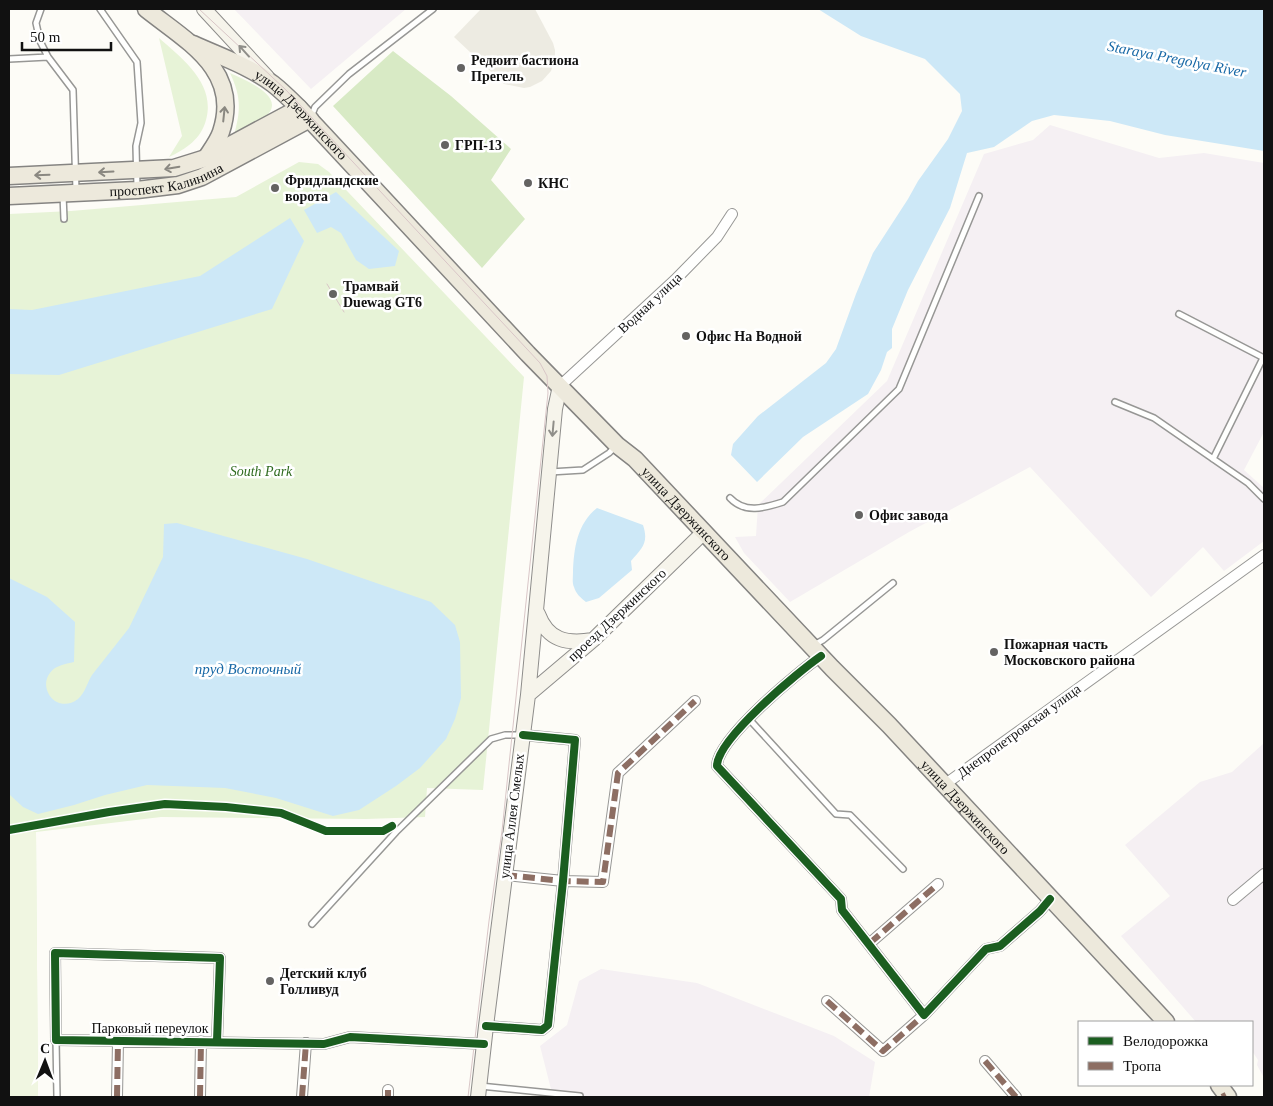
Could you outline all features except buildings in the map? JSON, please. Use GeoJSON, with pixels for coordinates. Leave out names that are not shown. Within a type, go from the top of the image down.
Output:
{"type":"FeatureCollection","features":[{"type":"Feature","properties":{"kind":"main road"},"geometry":{"type":"LineString","coordinates":[[146,9],[193,44],[208,60],[219,76],[224,94],[226,114],[220,133],[197,171],[178,185]]}},
{"type":"Feature","properties":{"kind":"main road","name":"улица Дзержинского"},"geometry":{"type":"LineString","coordinates":[[204,9],[304,113],[528,354],[635,460],[704,532],[1165,1021]]}},
{"type":"Feature","properties":{"kind":"main road"},"geometry":{"type":"LineString","coordinates":[[193,44],[240,65],[275,85]]}},
{"type":"Feature","properties":{"kind":"main road","name":"проспект Калинина"},"geometry":{"type":"LineString","coordinates":[[9,176],[174,168],[196,163],[304,113]]}},
{"type":"Feature","properties":{"kind":"main road","name":"проспект Калинина"},"geometry":{"type":"LineString","coordinates":[[9,196],[137,190],[178,185],[202,177],[304,113]]}},
{"type":"Feature","properties":{"kind":"main road","name":"улица Аллея Смелых"},"geometry":{"type":"LineString","coordinates":[[479,1091],[528,695],[554,409],[560,386]]}},
{"type":"Feature","properties":{"kind":"main road","name":"проезд Дзержинского"},"geometry":{"type":"LineString","coordinates":[[528,695],[593,640],[704,532]]}},
{"type":"Feature","properties":{"kind":"main road"},"geometry":{"type":"LineString","coordinates":[[536,614],[538,614],[543,627],[556,637],[574,641],[593,640]]}},
{"type":"Feature","properties":{"kind":"street","name":"Водная улица"},"geometry":{"type":"LineString","coordinates":[[560,386],[674,280],[717,237],[732,214]]}},
{"type":"Feature","properties":{"kind":"street","name":"Днепропетровская улица"},"geometry":{"type":"LineString","coordinates":[[945,786],[1264,556]]}},
{"type":"Feature","properties":{"kind":"street"},"geometry":{"type":"LineString","coordinates":[[816,651],[808,665],[748,719],[722,751],[717,761],[717,766],[841,899],[842,910],[870,943],[894,978],[924,1015]]}},
{"type":"Feature","properties":{"kind":"street"},"geometry":{"type":"LineString","coordinates":[[505,875],[563,881],[603,882],[618,773],[695,701]]}},
{"type":"Feature","properties":{"kind":"street"},"geometry":{"type":"LineString","coordinates":[[486,1026],[542,1030],[548,1025],[575,740],[522,735]]}},
{"type":"Feature","properties":{"kind":"street"},"geometry":{"type":"LineString","coordinates":[[1233,900],[1264,874]]}},
{"type":"Feature","properties":{"kind":"street"},"geometry":{"type":"LineString","coordinates":[[870,943],[938,884]]}},
{"type":"Feature","properties":{"kind":"street"},"geometry":{"type":"LineString","coordinates":[[827,1001],[883,1051],[924,1015],[986,949],[1000,946],[1040,911],[1050,899]]}},
{"type":"Feature","properties":{"kind":"street"},"geometry":{"type":"LineString","coordinates":[[56,1040],[55,953],[220,958],[218,1041]]}},
{"type":"Feature","properties":{"kind":"street","name":"Парковый переулок"},"geometry":{"type":"LineString","coordinates":[[56,1040],[324,1044],[350,1037],[484,1044]]}},
{"type":"Feature","properties":{"kind":"street"},"geometry":{"type":"LineString","coordinates":[[117,1097],[118,1040]]}},
{"type":"Feature","properties":{"kind":"street"},"geometry":{"type":"LineString","coordinates":[[200,1097],[201,1041]]}},
{"type":"Feature","properties":{"kind":"street"},"geometry":{"type":"LineString","coordinates":[[302,1097],[306,1043]]}},
{"type":"Feature","properties":{"kind":"street"},"geometry":{"type":"LineString","coordinates":[[986,1061],[1016,1097]]}},
{"type":"Feature","properties":{"kind":"lane"},"geometry":{"type":"LineString","coordinates":[[41,9],[36,23],[40,41],[48,57],[73,90],[75,174],[64,219]]}},
{"type":"Feature","properties":{"kind":"lane"},"geometry":{"type":"LineString","coordinates":[[100,9],[138,62],[141,123],[136,146],[137,190]]}},
{"type":"Feature","properties":{"kind":"lane"},"geometry":{"type":"LineString","coordinates":[[304,113],[315,107],[349,74],[433,9]]}},
{"type":"Feature","properties":{"kind":"lane"},"geometry":{"type":"LineString","coordinates":[[9,59],[48,57]]}},
{"type":"Feature","properties":{"kind":"lane"},"geometry":{"type":"LineString","coordinates":[[730,498],[737,505],[751,509],[767,507],[782,502],[899,389],[979,196]]}},
{"type":"Feature","properties":{"kind":"lane"},"geometry":{"type":"LineString","coordinates":[[1179,314],[1264,358],[1214,459]]}},
{"type":"Feature","properties":{"kind":"lane"},"geometry":{"type":"LineString","coordinates":[[1115,402],[1154,418],[1248,483],[1264,499]]}},
{"type":"Feature","properties":{"kind":"lane"},"geometry":{"type":"LineString","coordinates":[[549,472],[583,470],[609,453],[617,444]]}},
{"type":"Feature","properties":{"kind":"lane"},"geometry":{"type":"LineString","coordinates":[[816,651],[823,640],[893,583]]}},
{"type":"Feature","properties":{"kind":"lane"},"geometry":{"type":"LineString","coordinates":[[748,719],[836,814],[850,815],[903,869]]}},
{"type":"Feature","properties":{"kind":"lane"},"geometry":{"type":"LineString","coordinates":[[312,924],[396,832],[491,739],[505,735],[522,735]]}},
{"type":"Feature","properties":{"kind":"lane"},"geometry":{"type":"LineString","coordinates":[[56,1040],[57,1097]]}},
{"type":"Feature","properties":{"kind":"lane"},"geometry":{"type":"LineString","coordinates":[[479,1091],[580,1096]]}},
{"type":"Feature","properties":{"kind":"shaded area"},"geometry":{"type":"Polygon","coordinates":[[[234,9],[406,9],[311,89],[234,9]]]}},
{"type":"Feature","properties":{"kind":"shaded area"},"geometry":{"type":"Polygon","coordinates":[[[481,9],[535,9],[555,50],[551,71],[542,81],[524,88],[504,84],[454,37],[481,9]]]}},
{"type":"Feature","properties":{"kind":"shaded area"},"geometry":{"type":"Polygon","coordinates":[[[1050,125],[1159,158],[1204,153],[1264,163],[1264,432],[1244,470],[1264,488],[1264,541],[1224,571],[1203,547],[1151,597],[1030,467],[909,532],[790,602],[744,553],[735,537],[756,536],[758,505],[887,381],[984,154],[1033,140],[1050,125]]]}},
{"type":"Feature","properties":{"kind":"shaded area"},"geometry":{"type":"Polygon","coordinates":[[[1264,743],[1264,1078],[1257,1065],[1258,1060],[1253,1052],[1253,1021],[1195,1021],[1121,936],[1170,896],[1125,845],[1200,782],[1232,772],[1264,743]]]}},
{"type":"Feature","properties":{"kind":"shaded area"},"geometry":{"type":"Polygon","coordinates":[[[601,969],[697,983],[834,1036],[875,1062],[869,1097],[553,1097],[540,1046],[567,1025],[579,981],[601,969]]]}},
{"type":"Feature","properties":{"kind":"green space"},"geometry":{"type":"Polygon","coordinates":[[[159,38],[195,73],[202,84],[208,107],[201,133],[187,147],[169,157],[182,136],[159,38]]]}},
{"type":"Feature","properties":{"kind":"green space"},"geometry":{"type":"Polygon","coordinates":[[[393,51],[451,96],[511,149],[491,180],[525,219],[482,268],[333,106],[393,51]]]}},
{"type":"Feature","properties":{"kind":"green space"},"geometry":{"type":"Polygon","coordinates":[[[230,73],[264,92],[270,98],[272,105],[270,112],[261,120],[234,135],[239,103],[230,73]]]}},
{"type":"Feature","properties":{"kind":"green space","name":"South Park"},"geometry":{"type":"Polygon","coordinates":[[[299,162],[318,164],[329,172],[524,377],[483,790],[427,788],[425,817],[366,819],[161,817],[36,832],[38,1097],[9,1097],[9,214],[71,211],[236,197],[299,162]]]}},
{"type":"Feature","properties":{"kind":"green space"},"geometry":{"type":"Polygon","coordinates":[[[36,832],[38,1097],[9,1097],[9,833],[36,832]]]}},
{"type":"Feature","properties":{"kind":"water","name":"Staraya Pregolya River"},"geometry":{"type":"Polygon","coordinates":[[[818,9],[1264,9],[1264,151],[1165,135],[1110,121],[1054,115],[1032,121],[994,147],[967,153],[950,208],[908,290],[892,329],[892,348],[887,352],[881,370],[868,394],[803,437],[757,482],[731,455],[733,444],[758,416],[826,363],[836,349],[873,253],[918,181],[948,139],[962,111],[960,94],[925,59],[861,36],[818,9]]]}},
{"type":"Feature","properties":{"kind":"water"},"geometry":{"type":"Polygon","coordinates":[[[336,192],[399,251],[395,266],[369,269],[356,260],[341,233],[331,227],[317,233],[304,210],[336,192]]]}},
{"type":"Feature","properties":{"kind":"water"},"geometry":{"type":"Polygon","coordinates":[[[290,218],[304,241],[272,309],[59,375],[9,374],[9,309],[32,310],[200,276],[290,218]]]}},
{"type":"Feature","properties":{"kind":"water"},"geometry":{"type":"Polygon","coordinates":[[[597,508],[643,525],[645,541],[631,561],[632,570],[599,598],[586,602],[577,594],[573,585],[574,554],[578,537],[585,521],[597,508]]]}},
{"type":"Feature","properties":{"kind":"water","name":"пруд Восточный"},"geometry":{"type":"Polygon","coordinates":[[[177,523],[307,559],[431,602],[455,625],[460,642],[461,698],[455,719],[446,739],[420,768],[359,810],[333,816],[276,798],[225,788],[147,785],[38,814],[23,807],[10,795],[9,578],[47,597],[75,622],[74,662],[55,668],[46,682],[50,696],[55,701],[62,704],[70,703],[80,697],[92,675],[129,628],[163,557],[164,524],[177,523]]]}},
{"type":"Feature","properties":{"kind":"tram line"},"geometry":{"type":"LineString","coordinates":[[199,9],[286,90],[540,363],[547,376],[548,393],[502,831],[468,1097]]}},
{"type":"Feature","properties":{"kind":"tram line"},"geometry":{"type":"LineString","coordinates":[[327,284],[344,312]]}},
{"type":"Feature","properties":{"kind":"marked path"},"geometry":{"type":"LineString","coordinates":[[505,875],[563,881],[603,882],[618,773],[695,701]]}},
{"type":"Feature","properties":{"kind":"marked path"},"geometry":{"type":"LineString","coordinates":[[870,943],[938,884]]}},
{"type":"Feature","properties":{"kind":"marked path"},"geometry":{"type":"LineString","coordinates":[[827,1001],[883,1051],[924,1015]]}},
{"type":"Feature","properties":{"kind":"marked path"},"geometry":{"type":"LineString","coordinates":[[117,1097],[118,1041]]}},
{"type":"Feature","properties":{"kind":"marked path"},"geometry":{"type":"LineString","coordinates":[[200,1097],[201,1041]]}},
{"type":"Feature","properties":{"kind":"marked path"},"geometry":{"type":"LineString","coordinates":[[302,1097],[306,1043]]}},
{"type":"Feature","properties":{"kind":"marked path"},"geometry":{"type":"LineString","coordinates":[[985,1061],[1016,1097]]}},
{"type":"Feature","properties":{"kind":"marked path"},"geometry":{"type":"LineString","coordinates":[[388,1090],[388,1097]]}},
{"type":"Feature","properties":{"kind":"marked path"},"geometry":{"type":"LineString","coordinates":[[1222,1097],[1226,1095]]}},
{"type":"Feature","properties":{"kind":"cycle path"},"geometry":{"type":"LineString","coordinates":[[821,656],[760,707],[730,740],[721,754],[717,766],[841,899],[842,910],[924,1015],[986,949],[1000,946],[1040,911],[1050,899]]}},
{"type":"Feature","properties":{"kind":"cycle path"},"geometry":{"type":"LineString","coordinates":[[486,1026],[542,1030],[548,1025],[575,740],[523,735]]}},
{"type":"Feature","properties":{"kind":"cycle path"},"geometry":{"type":"LineString","coordinates":[[9,830],[165,804],[226,807],[281,813],[326,831],[383,831],[392,826]]}},
{"type":"Feature","properties":{"kind":"cycle path"},"geometry":{"type":"LineString","coordinates":[[217,1041],[220,958],[55,953],[56,1040],[324,1044],[350,1037],[484,1044]]}},
{"type":"Feature","properties":{"kind":"place","name":"Редюит бастиона Прегель"},"geometry":{"type":"Point","coordinates":[461,68]}},
{"type":"Feature","properties":{"kind":"place","name":"ГРП-13"},"geometry":{"type":"Point","coordinates":[445,145]}},
{"type":"Feature","properties":{"kind":"place","name":"КНС"},"geometry":{"type":"Point","coordinates":[528,183]}},
{"type":"Feature","properties":{"kind":"place","name":"Фридландские ворота"},"geometry":{"type":"Point","coordinates":[275,188]}},
{"type":"Feature","properties":{"kind":"place","name":"Трамвай Duewag GT6"},"geometry":{"type":"Point","coordinates":[333,294]}},
{"type":"Feature","properties":{"kind":"place","name":"Офис На Водной"},"geometry":{"type":"Point","coordinates":[686,336]}},
{"type":"Feature","properties":{"kind":"place","name":"Офис завода"},"geometry":{"type":"Point","coordinates":[859,515]}},
{"type":"Feature","properties":{"kind":"place","name":"Пожарная часть Московского района"},"geometry":{"type":"Point","coordinates":[994,652]}},
{"type":"Feature","properties":{"kind":"place","name":"Детский клуб Голливуд"},"geometry":{"type":"Point","coordinates":[270,981]}}]}
